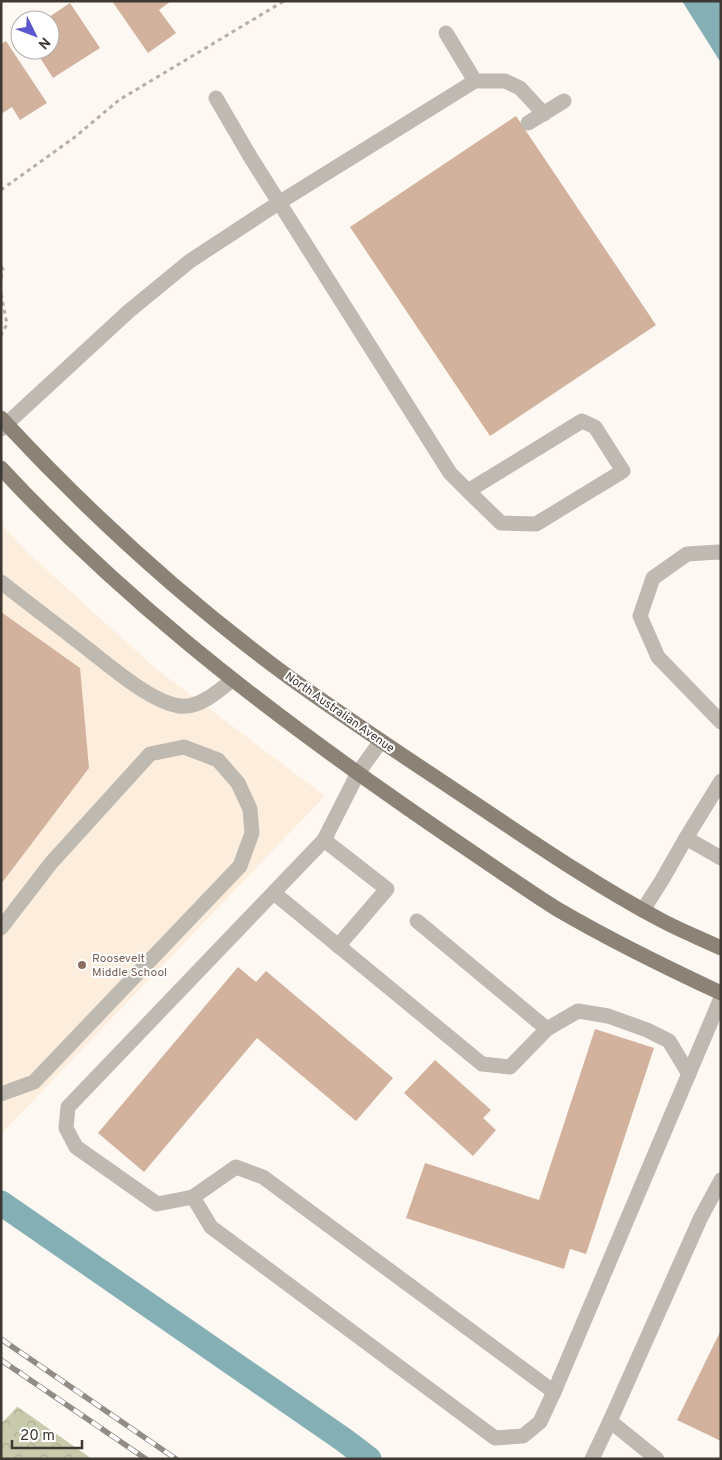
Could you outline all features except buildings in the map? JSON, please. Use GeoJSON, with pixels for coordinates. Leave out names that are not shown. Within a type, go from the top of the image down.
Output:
{"type":"FeatureCollection","features":[{"type":"Feature","properties":{"kind":"main road","name":"North Australian Avenue"},"geometry":{"type":"LineString","coordinates":[[3,424],[116,534],[197,605],[282,671],[380,740],[575,869],[660,920],[721,948]]}},
{"type":"Feature","properties":{"kind":"main road"},"geometry":{"type":"LineString","coordinates":[[1,468],[108,576],[190,646],[282,719],[555,908],[648,959],[721,993]]}},
{"type":"Feature","properties":{"kind":"lane"},"geometry":{"type":"LineString","coordinates":[[446,33],[475,81]]}},
{"type":"Feature","properties":{"kind":"lane"},"geometry":{"type":"LineString","coordinates":[[3,424],[129,311],[190,261],[280,202],[475,81],[505,82],[520,88],[544,114]]}},
{"type":"Feature","properties":{"kind":"lane"},"geometry":{"type":"LineString","coordinates":[[216,98],[251,158],[450,473],[501,523],[536,524],[623,471],[595,427],[582,421],[468,490]]}},
{"type":"Feature","properties":{"kind":"lane"},"geometry":{"type":"LineString","coordinates":[[528,123],[564,101]]}},
{"type":"Feature","properties":{"kind":"lane"},"geometry":{"type":"LineString","coordinates":[[721,553],[687,554],[654,578],[640,616],[658,657],[721,722]]}},
{"type":"Feature","properties":{"kind":"lane"},"geometry":{"type":"LineString","coordinates":[[1,582],[124,676],[159,699],[180,706],[195,704],[216,694],[232,680]]}},
{"type":"Feature","properties":{"kind":"lane"},"geometry":{"type":"LineString","coordinates":[[380,740],[358,773],[324,840],[68,1107],[66,1128],[76,1147],[157,1204],[193,1197],[236,1167],[263,1177],[554,1392]]}},
{"type":"Feature","properties":{"kind":"lane"},"geometry":{"type":"LineString","coordinates":[[1,928],[51,863],[150,754],[184,747],[218,760],[238,783],[250,809],[252,833],[240,866],[34,1082],[1,1094]]}},
{"type":"Feature","properties":{"kind":"lane"},"geometry":{"type":"LineString","coordinates":[[643,910],[721,781]]}},
{"type":"Feature","properties":{"kind":"lane"},"geometry":{"type":"LineString","coordinates":[[686,838],[721,858]]}},
{"type":"Feature","properties":{"kind":"lane"},"geometry":{"type":"LineString","coordinates":[[324,840],[387,889],[338,946]]}},
{"type":"Feature","properties":{"kind":"lane"},"geometry":{"type":"LineString","coordinates":[[274,893],[482,1064],[510,1067],[547,1029],[578,1012],[608,1016],[647,1030],[668,1041],[689,1074]]}},
{"type":"Feature","properties":{"kind":"lane"},"geometry":{"type":"LineString","coordinates":[[418,921],[547,1029]]}},
{"type":"Feature","properties":{"kind":"lane"},"geometry":{"type":"LineString","coordinates":[[193,1197],[211,1227],[495,1438],[523,1436],[540,1422],[554,1392],[721,998]]}},
{"type":"Feature","properties":{"kind":"lane"},"geometry":{"type":"LineString","coordinates":[[592,1459],[701,1217],[721,1180]]}},
{"type":"Feature","properties":{"kind":"lane"},"geometry":{"type":"LineString","coordinates":[[610,1421],[656,1459]]}},
{"type":"Feature","properties":{"kind":"path"},"geometry":{"type":"LineString","coordinates":[[1,190],[75,137],[119,100],[284,1]]}},
{"type":"Feature","properties":{"kind":"path"},"geometry":{"type":"LineString","coordinates":[[1,267],[3,270],[1,278]]}},
{"type":"Feature","properties":{"kind":"path"},"geometry":{"type":"LineString","coordinates":[[1,294],[7,324],[1,335]]}},
{"type":"Feature","properties":{"kind":"shaded area","name":"Roosevelt Middle School"},"geometry":{"type":"Polygon","coordinates":[[[1,524],[28,553],[155,668],[325,796],[1,1134],[1,524]]]}},
{"type":"Feature","properties":{"kind":"green space"},"geometry":{"type":"Polygon","coordinates":[[[17,1407],[92,1459],[1,1459],[1,1424],[17,1407]]]}},
{"type":"Feature","properties":{"kind":"water"},"geometry":{"type":"Polygon","coordinates":[[[682,1],[721,1],[721,63],[682,1]]]}},
{"type":"Feature","properties":{"kind":"waterway"},"geometry":{"type":"LineString","coordinates":[[1,1203],[369,1459]]}},
{"type":"Feature","properties":{"kind":"railway"},"geometry":{"type":"LineString","coordinates":[[1,1339],[176,1459]]}},
{"type":"Feature","properties":{"kind":"railway"},"geometry":{"type":"LineString","coordinates":[[1,1360],[146,1459]]}},
{"type":"Feature","properties":{"kind":"place","name":"Roosevelt Middle School"},"geometry":{"type":"Point","coordinates":[82,965]}}]}
